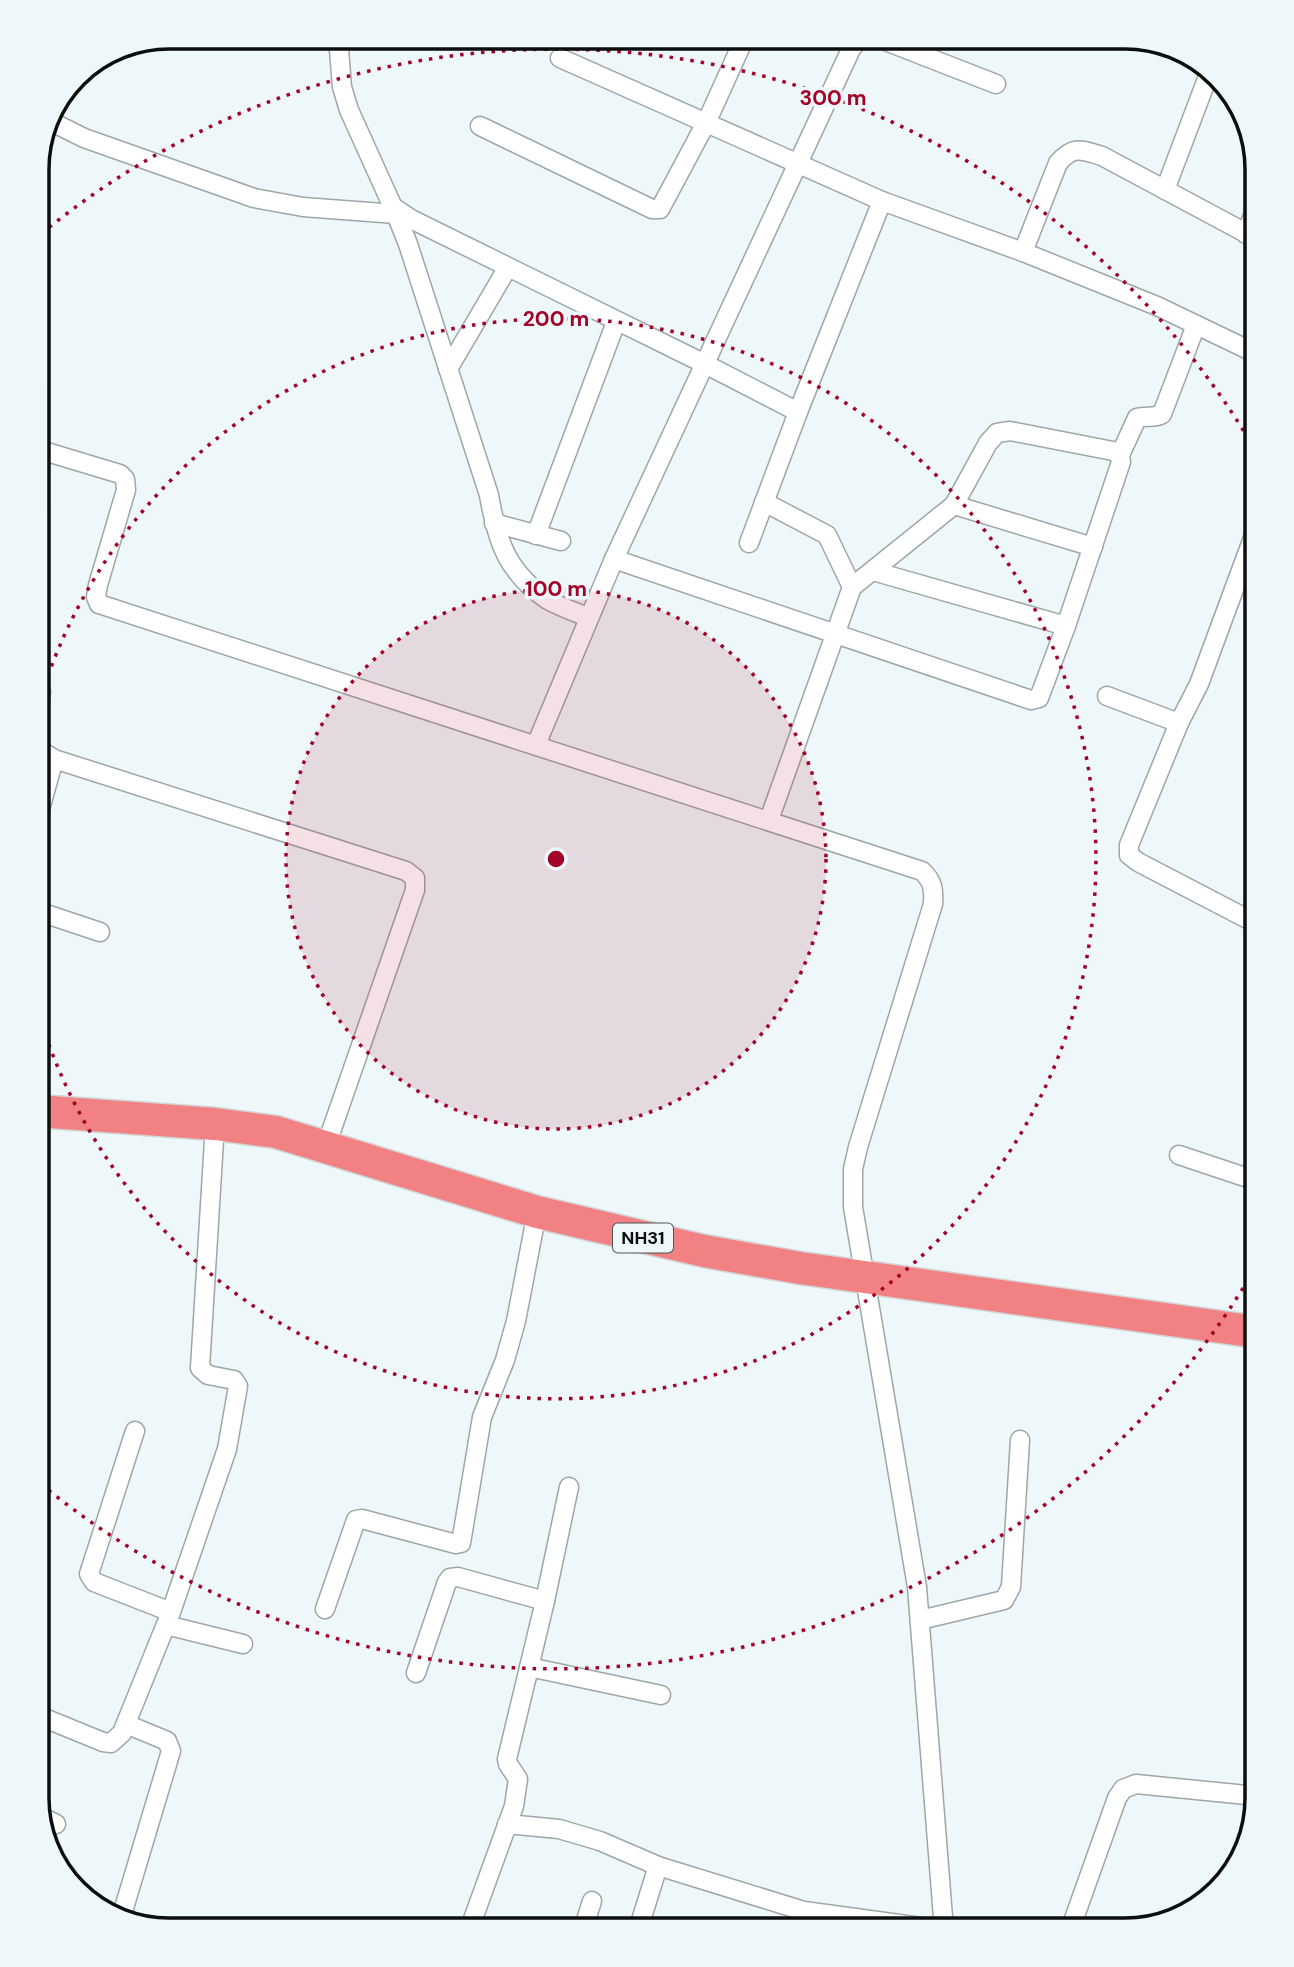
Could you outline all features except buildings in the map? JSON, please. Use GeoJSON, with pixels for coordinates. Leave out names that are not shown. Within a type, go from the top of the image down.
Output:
{"type":"FeatureCollection","features":[{"type":"Feature","properties":{"kind":"highway","name":"NH31"},"geometry":{"type":"LineString","coordinates":[[49,1112],[215,1124],[276,1132],[537,1212],[704,1251],[866,1277],[1245,1330]]}},
{"type":"Feature","properties":{"kind":"street"},"geometry":{"type":"LineString","coordinates":[[339,49],[342,87],[349,110],[395,211],[489,495],[494,523],[507,560],[549,600],[588,617]]}},
{"type":"Feature","properties":{"kind":"street"},"geometry":{"type":"LineString","coordinates":[[480,126],[652,209],[660,209],[707,121],[740,49]]}},
{"type":"Feature","properties":{"kind":"street"},"geometry":{"type":"LineString","coordinates":[[536,745],[614,559],[851,49]]}},
{"type":"Feature","properties":{"kind":"street"},"geometry":{"type":"LineString","coordinates":[[906,49],[996,84]]}},
{"type":"Feature","properties":{"kind":"street"},"geometry":{"type":"LineString","coordinates":[[560,58],[882,201],[1023,252],[1157,306],[1245,348]]}},
{"type":"Feature","properties":{"kind":"street"},"geometry":{"type":"LineString","coordinates":[[1164,190],[1206,81]]}},
{"type":"Feature","properties":{"kind":"street"},"geometry":{"type":"LineString","coordinates":[[58,125],[84,138],[254,198],[303,208],[395,211],[798,412]]}},
{"type":"Feature","properties":{"kind":"street"},"geometry":{"type":"LineString","coordinates":[[1023,252],[1058,163],[1067,153],[1079,149],[1102,156],[1245,232]]}},
{"type":"Feature","properties":{"kind":"street"},"geometry":{"type":"LineString","coordinates":[[749,543],[882,201]]}},
{"type":"Feature","properties":{"kind":"street"},"geometry":{"type":"LineString","coordinates":[[448,369],[508,268]]}},
{"type":"Feature","properties":{"kind":"street"},"geometry":{"type":"LineString","coordinates":[[536,535],[616,322]]}},
{"type":"Feature","properties":{"kind":"street"},"geometry":{"type":"LineString","coordinates":[[614,559],[1031,700],[1039,698],[1093,547],[1121,462],[1120,455],[1137,418],[1157,417],[1162,414],[1196,325]]}},
{"type":"Feature","properties":{"kind":"street"},"geometry":{"type":"LineString","coordinates":[[769,820],[852,587],[954,505],[988,443],[997,433],[1010,431],[1113,451],[1120,455]]}},
{"type":"Feature","properties":{"kind":"street"},"geometry":{"type":"LineString","coordinates":[[49,453],[120,474],[125,480],[126,490],[97,585],[96,597],[99,604],[769,820],[922,872],[930,878],[933,904],[858,1147],[853,1169],[853,1207],[917,1587],[943,1918]]}},
{"type":"Feature","properties":{"kind":"street"},"geometry":{"type":"LineString","coordinates":[[764,502],[827,535],[852,587]]}},
{"type":"Feature","properties":{"kind":"street"},"geometry":{"type":"LineString","coordinates":[[954,505],[1093,547]]}},
{"type":"Feature","properties":{"kind":"street"},"geometry":{"type":"LineString","coordinates":[[494,523],[561,541]]}},
{"type":"Feature","properties":{"kind":"street"},"geometry":{"type":"LineString","coordinates":[[1245,559],[1199,684],[1179,723],[1129,845],[1129,855],[1138,862],[1245,918]]}},
{"type":"Feature","properties":{"kind":"street"},"geometry":{"type":"LineString","coordinates":[[873,570],[1066,626]]}},
{"type":"Feature","properties":{"kind":"street"},"geometry":{"type":"LineString","coordinates":[[1107,696],[1179,723]]}},
{"type":"Feature","properties":{"kind":"street"},"geometry":{"type":"LineString","coordinates":[[49,756],[406,871],[415,878],[415,890],[326,1146]]}},
{"type":"Feature","properties":{"kind":"street"},"geometry":{"type":"LineString","coordinates":[[49,777],[54,759]]}},
{"type":"Feature","properties":{"kind":"street"},"geometry":{"type":"LineString","coordinates":[[49,915],[100,932]]}},
{"type":"Feature","properties":{"kind":"street"},"geometry":{"type":"LineString","coordinates":[[49,1720],[103,1742],[111,1743],[122,1733],[169,1619],[227,1449],[237,1386],[234,1380],[208,1376],[200,1368],[215,1124]]}},
{"type":"Feature","properties":{"kind":"street"},"geometry":{"type":"LineString","coordinates":[[1179,1155],[1245,1177]]}},
{"type":"Feature","properties":{"kind":"street"},"geometry":{"type":"LineString","coordinates":[[325,1609],[356,1520],[362,1519],[456,1544],[461,1543],[482,1417],[505,1360],[516,1321],[537,1212]]}},
{"type":"Feature","properties":{"kind":"street"},"geometry":{"type":"LineString","coordinates":[[135,1431],[89,1574],[90,1579],[169,1619],[243,1644]]}},
{"type":"Feature","properties":{"kind":"street"},"geometry":{"type":"LineString","coordinates":[[920,1620],[1004,1600],[1009,1595],[1012,1587],[1020,1440]]}},
{"type":"Feature","properties":{"kind":"street"},"geometry":{"type":"LineString","coordinates":[[474,1918],[519,1786],[507,1759],[569,1487]]}},
{"type":"Feature","properties":{"kind":"street"},"geometry":{"type":"LineString","coordinates":[[416,1673],[450,1578],[458,1577],[545,1601]]}},
{"type":"Feature","properties":{"kind":"street"},"geometry":{"type":"LineString","coordinates":[[529,1667],[661,1695]]}},
{"type":"Feature","properties":{"kind":"street"},"geometry":{"type":"LineString","coordinates":[[124,1909],[171,1751],[167,1741],[126,1724]]}},
{"type":"Feature","properties":{"kind":"street"},"geometry":{"type":"LineString","coordinates":[[1074,1918],[1117,1798],[1123,1789],[1136,1784],[1245,1795]]}},
{"type":"Feature","properties":{"kind":"street"},"geometry":{"type":"LineString","coordinates":[[507,1824],[559,1829],[600,1841],[658,1866],[804,1911],[856,1918]]}},
{"type":"Feature","properties":{"kind":"street"},"geometry":{"type":"LineString","coordinates":[[642,1918],[658,1866]]}},
{"type":"Feature","properties":{"kind":"street"},"geometry":{"type":"LineString","coordinates":[[587,1918],[592,1901]]}}]}
